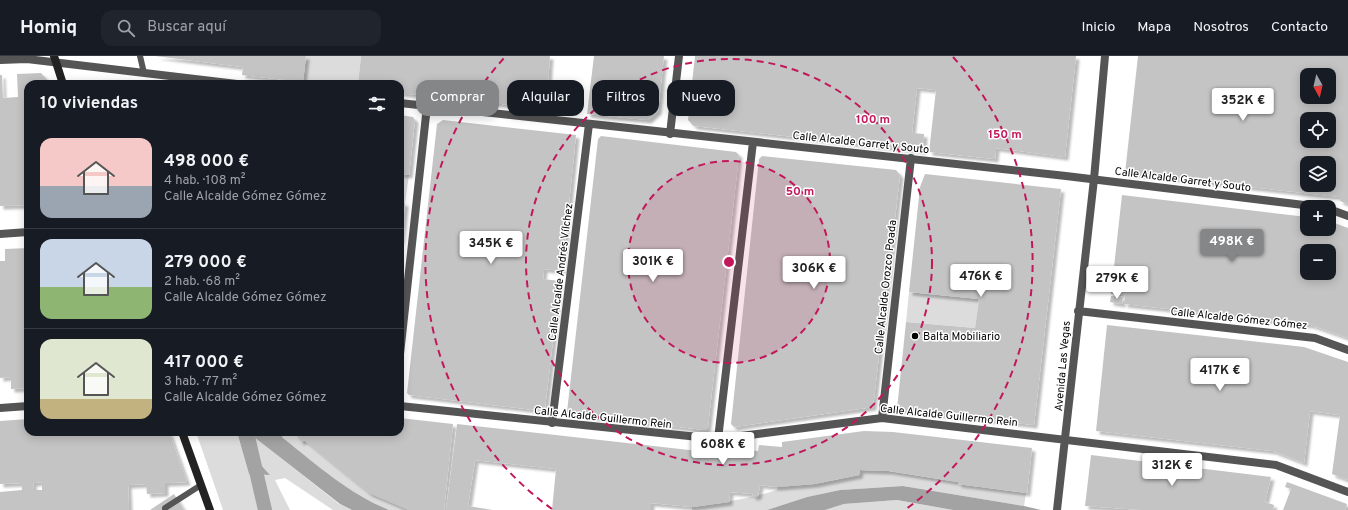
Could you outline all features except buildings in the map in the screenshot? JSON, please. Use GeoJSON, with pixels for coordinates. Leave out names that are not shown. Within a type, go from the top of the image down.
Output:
{"type":"FeatureCollection","features":[{"type":"Feature","properties":{"kind":"main road"},"geometry":{"type":"LineString","coordinates":[[55,60],[62,80]]}},
{"type":"Feature","properties":{"kind":"main road"},"geometry":{"type":"LineString","coordinates":[[183,436],[210,510]]}},
{"type":"Feature","properties":{"kind":"street"},"geometry":{"type":"LineString","coordinates":[[670,134],[678,56]]}},
{"type":"Feature","properties":{"kind":"street","name":"Avenida Las Vegas"},"geometry":{"type":"LineString","coordinates":[[1057,510],[1066,439],[1078,311],[1094,179],[1105,56]]}},
{"type":"Feature","properties":{"kind":"street"},"geometry":{"type":"LineString","coordinates":[[0,60],[55,60],[72,65],[203,80]]}},
{"type":"Feature","properties":{"kind":"street","name":"Calle Alcalde Garret y Souto"},"geometry":{"type":"LineString","coordinates":[[404,103],[416,105]]}},
{"type":"Feature","properties":{"kind":"street","name":"Calle Alcalde Garret y Souto"},"geometry":{"type":"LineString","coordinates":[[499,114],[670,134],[911,158],[1300,205]]}},
{"type":"Feature","properties":{"kind":"street"},"geometry":{"type":"LineString","coordinates":[[404,317],[426,116]]}},
{"type":"Feature","properties":{"kind":"street","name":"Calle Alcalde Andrés Vílchez"},"geometry":{"type":"LineString","coordinates":[[552,423],[589,124]]}},
{"type":"Feature","properties":{"kind":"street"},"geometry":{"type":"LineString","coordinates":[[718,439],[753,142]]}},
{"type":"Feature","properties":{"kind":"street","name":"Calle Alcalde Orozco Poada"},"geometry":{"type":"LineString","coordinates":[[882,418],[911,158]]}},
{"type":"Feature","properties":{"kind":"street"},"geometry":{"type":"LineString","coordinates":[[1336,212],[1348,216]]}},
{"type":"Feature","properties":{"kind":"street"},"geometry":{"type":"LineString","coordinates":[[0,234],[24,232]]}},
{"type":"Feature","properties":{"kind":"street","name":"Calle Alcalde Gómez Gómez"},"geometry":{"type":"LineString","coordinates":[[1078,311],[1315,338],[1348,350]]}},
{"type":"Feature","properties":{"kind":"street"},"geometry":{"type":"LineString","coordinates":[[0,408],[24,406]]}},
{"type":"Feature","properties":{"kind":"street","name":"Calle Alcalde Guillermo Rein"},"geometry":{"type":"LineString","coordinates":[[404,406],[552,423],[718,439],[882,418],[1276,465],[1348,492]]}},
{"type":"Feature","properties":{"kind":"lane"},"geometry":{"type":"LineString","coordinates":[[140,56],[144,73]]}},
{"type":"Feature","properties":{"kind":"lane"},"geometry":{"type":"LineString","coordinates":[[165,510],[165,508],[201,484]]}},
{"type":"Feature","properties":{"kind":"shaded area"},"geometry":{"type":"Polygon","coordinates":[[[306,56],[361,56],[358,80],[303,80],[306,56]]]}},
{"type":"Feature","properties":{"kind":"shaded area"},"geometry":{"type":"Polygon","coordinates":[[[404,174],[409,175],[404,203],[404,174]]]}},
{"type":"Feature","properties":{"kind":"shaded area"},"geometry":{"type":"Polygon","coordinates":[[[909,292],[979,299],[975,328],[906,322],[909,292]]]}},
{"type":"Feature","properties":{"kind":"shaded area"},"geometry":{"type":"Polygon","coordinates":[[[197,436],[238,436],[249,474],[270,475],[260,464],[253,436],[339,504],[352,510],[333,510],[285,478],[275,480],[290,510],[223,510],[197,436]]]}},
{"type":"Feature","properties":{"kind":"shaded area"},"geometry":{"type":"Polygon","coordinates":[[[238,436],[282,436],[334,478],[360,496],[389,510],[352,510],[340,504],[254,437],[260,464],[270,475],[249,474],[238,436]]]}},
{"type":"Feature","properties":{"kind":"shaded area"},"geometry":{"type":"Polygon","coordinates":[[[282,436],[297,436],[301,442],[304,440],[409,510],[390,510],[378,507],[364,500],[335,480],[282,436]]]}},
{"type":"Feature","properties":{"kind":"shaded area"},"geometry":{"type":"Polygon","coordinates":[[[860,470],[889,471],[958,482],[958,484],[1026,493],[1024,506],[903,486],[840,490],[807,497],[767,510],[692,510],[692,507],[767,493],[777,490],[778,486],[814,484],[859,475],[860,470]]]}},
{"type":"Feature","properties":{"kind":"shaded area"},"geometry":{"type":"Polygon","coordinates":[[[903,486],[1041,510],[953,510],[897,500],[844,504],[825,510],[767,510],[807,497],[840,490],[903,486]]]}},
{"type":"Feature","properties":{"kind":"shaded area"},"geometry":{"type":"Polygon","coordinates":[[[897,500],[953,510],[825,510],[844,504],[897,500]]]}},
{"type":"Feature","properties":{"kind":"pier"},"geometry":{"type":"Polygon","coordinates":[[[81,56],[112,56],[119,80],[90,80],[81,56]]]}},
{"type":"Feature","properties":{"kind":"waterway"},"geometry":{"type":"LineString","coordinates":[[248,436],[265,510]]}},
{"type":"Feature","properties":{"kind":"place","name":"Balta Mobiliario"},"geometry":{"type":"Point","coordinates":[915,336]}}]}
